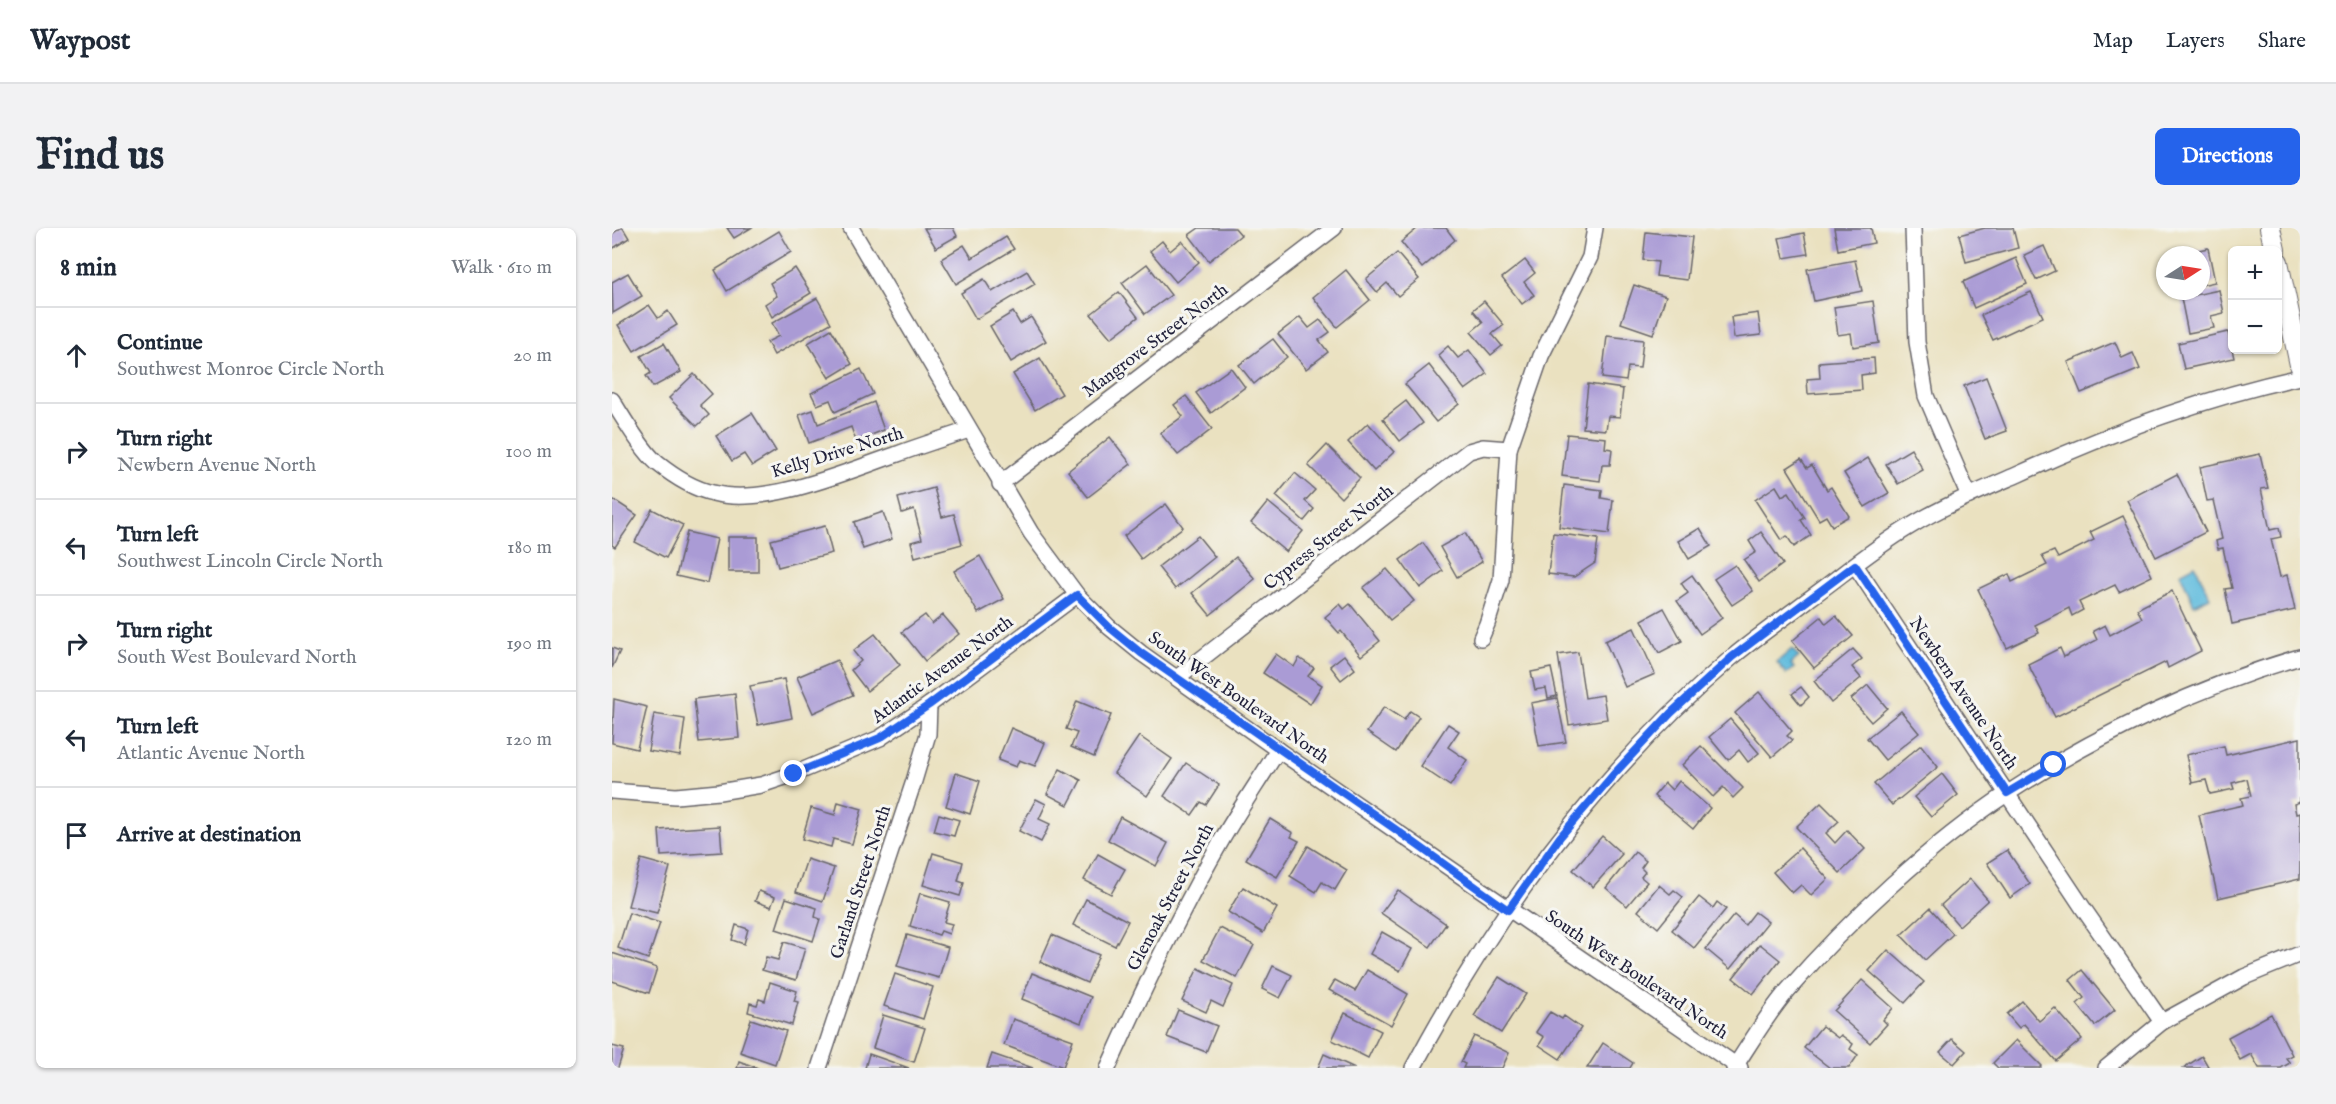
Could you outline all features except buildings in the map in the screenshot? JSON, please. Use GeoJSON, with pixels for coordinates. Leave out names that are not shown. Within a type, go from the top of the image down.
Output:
{"type":"FeatureCollection","features":[{"type":"Feature","properties":{"kind":"street","name":"South West Boulevard North"},"geometry":{"type":"LineString","coordinates":[[851,228],[1030,533],[1077,595],[1117,634],[1278,750],[1395,829],[1508,910],[1621,985],[1736,1067]]}},
{"type":"Feature","properties":{"kind":"street","name":"Mangrove Street North"},"geometry":{"type":"LineString","coordinates":[[1000,484],[1334,228]]}},
{"type":"Feature","properties":{"kind":"street"},"geometry":{"type":"LineString","coordinates":[[1480,638],[1487,624],[1501,580],[1509,449],[1541,356],[1590,257],[1595,228]]}},
{"type":"Feature","properties":{"kind":"street"},"geometry":{"type":"LineString","coordinates":[[1913,228],[1917,342],[1926,396],[1969,496]]}},
{"type":"Feature","properties":{"kind":"street"},"geometry":{"type":"LineString","coordinates":[[2270,228],[2274,246]]}},
{"type":"Feature","properties":{"kind":"street"},"geometry":{"type":"LineString","coordinates":[[2282,272],[2292,291],[2300,365]]}},
{"type":"Feature","properties":{"kind":"street"},"geometry":{"type":"LineString","coordinates":[[1413,1068],[1433,1030],[1508,910],[1560,837],[1613,775],[1671,713],[1732,657],[1908,528],[1969,496],[2084,444],[2128,428],[2243,389],[2300,377]]}},
{"type":"Feature","properties":{"kind":"street","name":"Kelly Drive North"},"geometry":{"type":"LineString","coordinates":[[612,400],[656,462],[691,484],[713,493],[732,496],[767,494],[841,474],[969,430]]}},
{"type":"Feature","properties":{"kind":"street","name":"Cypress Street North"},"geometry":{"type":"LineString","coordinates":[[1178,677],[1469,451],[1483,447],[1509,449]]}},
{"type":"Feature","properties":{"kind":"street","name":"Newbern Avenue North"},"geometry":{"type":"LineString","coordinates":[[1855,565],[2162,1022]]}},
{"type":"Feature","properties":{"kind":"street","name":"Atlantic Avenue North"},"geometry":{"type":"LineString","coordinates":[[613,795],[676,796],[761,785],[794,774],[880,738],[929,705],[1077,595]]}},
{"type":"Feature","properties":{"kind":"street"},"geometry":{"type":"LineString","coordinates":[[1736,1067],[1787,991],[1848,927],[1947,838],[2007,793],[2135,721],[2231,681],[2300,657]]}},
{"type":"Feature","properties":{"kind":"street","name":"Garland Street North"},"geometry":{"type":"LineString","coordinates":[[819,1068],[928,734],[929,705]]}},
{"type":"Feature","properties":{"kind":"street","name":"Glenoak Street North"},"geometry":{"type":"LineString","coordinates":[[1108,1068],[1180,915],[1220,842],[1278,750]]}},
{"type":"Feature","properties":{"kind":"street"},"geometry":{"type":"LineString","coordinates":[[2106,1068],[2162,1022],[2244,977],[2300,954]]}},
{"type":"Feature","properties":{"kind":"water"},"geometry":{"type":"Polygon","coordinates":[[[2195,565],[2210,597],[2194,605],[2180,573],[2195,565]]]}},
{"type":"Feature","properties":{"kind":"water"},"geometry":{"type":"Polygon","coordinates":[[[1792,649],[1799,657],[1791,664],[1794,668],[1786,674],[1777,662],[1792,649]]]}},
{"type":"Feature","properties":{"kind":"route"},"geometry":{"type":"LineString","coordinates":[[794,774],[880,738],[929,705],[1077,595],[1109,627],[1141,653],[1508,910],[1560,837],[1613,775],[1671,713],[1732,657],[1855,565],[2007,793],[2054,765]]}}]}
